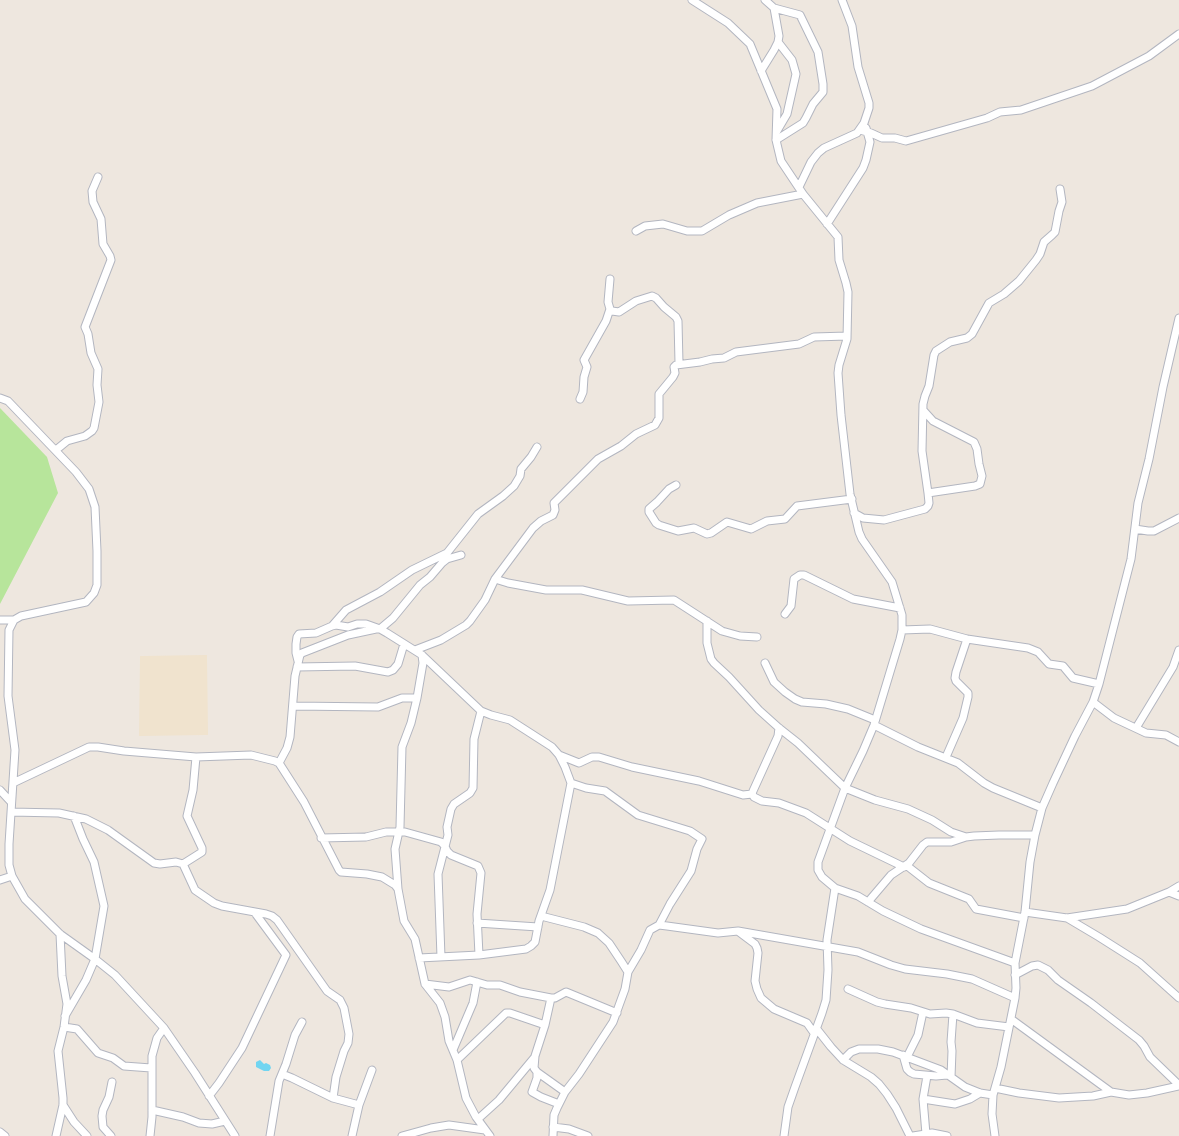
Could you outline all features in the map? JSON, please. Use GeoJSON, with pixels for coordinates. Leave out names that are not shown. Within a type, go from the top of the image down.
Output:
{"type":"FeatureCollection","features":[{"type":"Feature","properties":{"kind":"street"},"geometry":{"type":"LineString","coordinates":[[692,0],[728,23],[750,44],[777,109],[776,137],[781,161],[803,194],[838,237],[839,260],[847,287],[847,336],[838,373],[841,415],[854,513],[862,539],[892,582],[900,608],[902,630],[892,668],[863,751],[845,788],[830,828],[818,862],[818,870],[822,877],[835,888],[852,893],[889,914],[922,929],[1015,963]]}},
{"type":"Feature","properties":{"kind":"street"},"geometry":{"type":"LineString","coordinates":[[765,0],[774,8],[800,15],[818,52],[823,84],[823,92],[813,104],[803,123],[776,137]]}},
{"type":"Feature","properties":{"kind":"street"},"geometry":{"type":"LineString","coordinates":[[799,187],[811,162],[818,153],[824,148],[853,135],[862,126],[869,108],[869,103],[858,67],[852,23],[844,8],[842,0]]}},
{"type":"Feature","properties":{"kind":"street"},"geometry":{"type":"LineString","coordinates":[[761,71],[778,42],[778,31],[774,8]]}},
{"type":"Feature","properties":{"kind":"street"},"geometry":{"type":"LineString","coordinates":[[867,132],[882,138],[895,138],[906,141],[987,118],[998,113],[1021,110],[1092,86],[1149,56],[1179,34]]}},
{"type":"Feature","properties":{"kind":"street"},"geometry":{"type":"LineString","coordinates":[[776,137],[787,114],[796,74],[792,60],[778,42]]}},
{"type":"Feature","properties":{"kind":"street"},"geometry":{"type":"LineString","coordinates":[[827,224],[863,168],[866,160],[870,142],[867,132],[862,126]]}},
{"type":"Feature","properties":{"kind":"street"},"geometry":{"type":"LineString","coordinates":[[56,450],[67,441],[85,436],[92,431],[94,428],[99,402],[97,385],[98,368],[91,353],[88,334],[84,327],[111,260],[103,244],[100,215],[93,202],[92,191],[98,177]]}},
{"type":"Feature","properties":{"kind":"street"},"geometry":{"type":"LineString","coordinates":[[854,513],[863,518],[881,520],[925,509],[929,503],[922,451],[923,410],[924,400],[929,386],[934,353],[950,342],[969,337],[989,303],[1004,294],[1022,277],[1040,254],[1044,242],[1055,232],[1062,202],[1060,189]]}},
{"type":"Feature","properties":{"kind":"street"},"geometry":{"type":"LineString","coordinates":[[636,231],[645,226],[663,224],[687,231],[702,231],[732,213],[758,203],[803,194]]}},
{"type":"Feature","properties":{"kind":"street"},"geometry":{"type":"LineString","coordinates":[[580,400],[583,392],[584,377],[587,367],[584,360],[606,321],[610,309],[608,302],[610,279]]}},
{"type":"Feature","properties":{"kind":"street"},"geometry":{"type":"LineString","coordinates":[[610,309],[612,311],[619,312],[636,301],[652,296],[656,298],[678,319],[679,363]]}},
{"type":"Feature","properties":{"kind":"street"},"geometry":{"type":"LineString","coordinates":[[995,1136],[992,1114],[994,1091],[1001,1067],[1015,998],[1015,963],[1024,915],[1030,862],[1035,835],[1042,808],[1075,736],[1093,702],[1099,684],[1131,559],[1138,503],[1149,459],[1172,345],[1179,318]]}},
{"type":"Feature","properties":{"kind":"street"},"geometry":{"type":"LineString","coordinates":[[415,650],[435,642],[466,625],[474,617],[482,605],[495,579],[533,528],[541,521],[553,515],[555,510],[554,503],[598,459],[621,446],[634,435],[654,425],[659,418],[660,394],[673,377],[676,364],[724,358],[736,352],[799,344],[814,337],[847,336]]}},
{"type":"Feature","properties":{"kind":"street"},"geometry":{"type":"LineString","coordinates":[[1172,345],[1179,341]]}},
{"type":"Feature","properties":{"kind":"street"},"geometry":{"type":"LineString","coordinates":[[0,398],[8,401],[56,450],[89,489],[94,500],[95,507],[97,551],[96,588],[86,602],[27,613],[14,620],[0,620]]}},
{"type":"Feature","properties":{"kind":"street"},"geometry":{"type":"LineString","coordinates":[[923,410],[933,421],[974,442],[977,449],[982,476],[980,484],[975,486],[928,492]]}},
{"type":"Feature","properties":{"kind":"street"},"geometry":{"type":"LineString","coordinates":[[332,626],[346,610],[380,592],[412,570],[447,553],[478,514],[514,486],[522,469],[537,447]]}},
{"type":"Feature","properties":{"kind":"street"},"geometry":{"type":"LineString","coordinates":[[676,485],[669,489],[649,509],[649,512],[659,525],[678,530],[694,528],[707,534],[728,522],[751,529],[768,521],[785,519],[797,506],[852,499]]}},
{"type":"Feature","properties":{"kind":"street"},"geometry":{"type":"LineString","coordinates":[[1135,529],[1154,531],[1179,518]]}},
{"type":"Feature","properties":{"kind":"street"},"geometry":{"type":"LineString","coordinates":[[297,664],[302,653],[342,637],[380,629],[392,618],[420,585],[430,577],[442,563],[447,559],[461,555]]}},
{"type":"Feature","properties":{"kind":"street"},"geometry":{"type":"LineString","coordinates":[[785,614],[791,606],[794,579],[800,575],[804,575],[852,599],[900,608]]}},
{"type":"Feature","properties":{"kind":"street"},"geometry":{"type":"LineString","coordinates":[[495,579],[546,590],[582,590],[628,601],[674,600],[722,631],[740,636],[757,637]]}},
{"type":"Feature","properties":{"kind":"street"},"geometry":{"type":"LineString","coordinates":[[14,620],[9,630],[8,696],[15,750],[9,844],[9,865],[12,876],[25,899],[60,934],[115,975],[164,1028],[234,1136]]}},
{"type":"Feature","properties":{"kind":"street"},"geometry":{"type":"LineString","coordinates":[[707,621],[707,643],[712,662],[729,677],[749,700],[779,728],[798,743],[845,788],[876,800],[908,809],[932,820],[951,832],[966,837]]}},
{"type":"Feature","properties":{"kind":"street"},"geometry":{"type":"LineString","coordinates":[[279,763],[288,744],[297,664],[296,650],[298,635],[302,633],[316,633],[336,625],[348,627],[357,624],[364,624],[380,629],[415,650],[481,711],[510,720],[548,743],[559,755],[571,783],[550,890],[541,916],[536,939],[531,946],[519,950],[478,955],[419,958]]}},
{"type":"Feature","properties":{"kind":"street"},"geometry":{"type":"LineString","coordinates":[[902,630],[930,628],[967,639],[1028,648],[1038,652],[1049,664],[1063,666],[1073,678],[1099,684]]}},
{"type":"Feature","properties":{"kind":"street"},"geometry":{"type":"LineString","coordinates":[[946,757],[962,721],[968,697],[968,693],[956,681],[955,678],[967,639]]}},
{"type":"Feature","properties":{"kind":"street"},"geometry":{"type":"LineString","coordinates":[[297,664],[355,666],[388,672],[393,670],[398,664],[404,644]]}},
{"type":"Feature","properties":{"kind":"street"},"geometry":{"type":"LineString","coordinates":[[1136,728],[1173,667],[1179,650]]}},
{"type":"Feature","properties":{"kind":"street"},"geometry":{"type":"LineString","coordinates":[[422,655],[424,663],[417,698],[411,723],[402,747],[400,827],[395,849],[398,889],[404,921],[415,939],[425,984],[440,1003],[445,1017],[449,1041],[457,1060],[466,1098],[488,1133]]}},
{"type":"Feature","properties":{"kind":"street"},"geometry":{"type":"LineString","coordinates":[[765,663],[774,682],[795,699],[802,702],[826,704],[848,709],[918,747],[946,757],[963,766],[984,783],[993,788],[1042,808]]}},
{"type":"Feature","properties":{"kind":"street"},"geometry":{"type":"LineString","coordinates":[[293,706],[378,707],[402,698],[417,698]]}},
{"type":"Feature","properties":{"kind":"street"},"geometry":{"type":"LineString","coordinates":[[1093,702],[1114,718],[1149,734],[1166,735],[1179,742]]}},
{"type":"Feature","properties":{"kind":"street"},"geometry":{"type":"LineString","coordinates":[[441,957],[438,877],[448,834],[447,827],[452,806],[470,793],[473,788],[474,739],[481,711]]}},
{"type":"Feature","properties":{"kind":"street"},"geometry":{"type":"LineString","coordinates":[[752,794],[778,736],[779,728]]}},
{"type":"Feature","properties":{"kind":"street"},"geometry":{"type":"LineString","coordinates":[[14,783],[89,747],[196,756],[251,755],[275,761],[279,763],[304,802],[321,838],[339,870],[341,872],[382,877],[395,885],[398,889]]}},
{"type":"Feature","properties":{"kind":"street"},"geometry":{"type":"LineString","coordinates":[[559,755],[579,763],[592,756],[599,756],[622,764],[699,781],[743,795],[752,794]]}},
{"type":"Feature","properties":{"kind":"street"},"geometry":{"type":"LineString","coordinates":[[11,812],[49,813],[74,816],[92,821],[154,863],[160,864],[176,862],[183,864],[202,852],[202,848],[187,816],[193,790],[196,756]]}},
{"type":"Feature","properties":{"kind":"street"},"geometry":{"type":"LineString","coordinates":[[571,783],[586,788],[605,791],[638,815],[690,831],[702,839],[696,849],[691,871],[665,912],[660,925]]}},
{"type":"Feature","properties":{"kind":"street"},"geometry":{"type":"LineString","coordinates":[[0,790],[11,802]]}},
{"type":"Feature","properties":{"kind":"street"},"geometry":{"type":"LineString","coordinates":[[752,794],[758,800],[779,802],[806,813],[850,842],[905,866],[929,883],[969,900],[976,909],[1024,915],[1067,918],[1127,909],[1169,892],[1179,886]]}},
{"type":"Feature","properties":{"kind":"street"},"geometry":{"type":"LineString","coordinates":[[65,1016],[80,991],[95,959],[104,906],[104,900],[94,862],[74,816]]}},
{"type":"Feature","properties":{"kind":"street"},"geometry":{"type":"LineString","coordinates":[[321,838],[366,837],[386,832],[405,832],[428,840],[438,841],[445,846],[451,855],[476,864],[481,870],[477,923],[478,955]]}},
{"type":"Feature","properties":{"kind":"street"},"geometry":{"type":"LineString","coordinates":[[868,902],[891,875],[905,866],[927,842],[951,842],[966,837],[1035,835]]}},
{"type":"Feature","properties":{"kind":"street"},"geometry":{"type":"LineString","coordinates":[[183,864],[192,886],[198,893],[218,905],[272,916],[277,920],[327,991],[340,1000],[344,1008],[349,1034],[348,1043],[336,1077],[333,1098]]}},
{"type":"Feature","properties":{"kind":"street"},"geometry":{"type":"LineString","coordinates":[[0,880],[12,876]]}},
{"type":"Feature","properties":{"kind":"street"},"geometry":{"type":"LineString","coordinates":[[784,1136],[788,1107],[826,1000],[828,970],[826,947],[835,888]]}},
{"type":"Feature","properties":{"kind":"street"},"geometry":{"type":"LineString","coordinates":[[1169,892],[1179,896]]}},
{"type":"Feature","properties":{"kind":"street"},"geometry":{"type":"LineString","coordinates":[[255,913],[286,955]]}},
{"type":"Feature","properties":{"kind":"street"},"geometry":{"type":"LineString","coordinates":[[541,916],[584,927],[598,933],[609,943],[628,972]]}},
{"type":"Feature","properties":{"kind":"street"},"geometry":{"type":"LineString","coordinates":[[1067,918],[1140,963],[1179,998]]}},
{"type":"Feature","properties":{"kind":"street"},"geometry":{"type":"LineString","coordinates":[[477,923],[538,927]]}},
{"type":"Feature","properties":{"kind":"street"},"geometry":{"type":"LineString","coordinates":[[553,1136],[554,1115],[558,1104],[608,1032],[617,1013],[627,982],[628,972],[641,950],[650,930],[660,925],[718,933],[738,931],[858,952],[905,969],[972,978],[1015,998]]}},
{"type":"Feature","properties":{"kind":"street"},"geometry":{"type":"LineString","coordinates":[[738,931],[758,948],[755,981],[761,998],[774,1009],[807,1023],[843,1060],[871,1077],[887,1094],[911,1136],[926,1134],[947,1136]]}},
{"type":"Feature","properties":{"kind":"street"},"geometry":{"type":"LineString","coordinates":[[56,1136],[63,1105],[58,1051],[64,1027],[67,1004],[62,976],[60,934]]}},
{"type":"Feature","properties":{"kind":"street"},"geometry":{"type":"LineString","coordinates":[[209,1096],[242,1048],[286,955],[298,948]]}},
{"type":"Feature","properties":{"kind":"street"},"geometry":{"type":"LineString","coordinates":[[1015,975],[1032,966],[1038,965],[1048,970],[1058,980],[1139,1040],[1150,1058],[1179,1085]]}},
{"type":"Feature","properties":{"kind":"street"},"geometry":{"type":"LineString","coordinates":[[425,984],[449,986],[467,980],[487,985],[500,985],[520,992],[551,998],[555,998],[566,992],[617,1013]]}},
{"type":"Feature","properties":{"kind":"street"},"geometry":{"type":"LineString","coordinates":[[453,1050],[473,1003],[477,982]]}},
{"type":"Feature","properties":{"kind":"street"},"geometry":{"type":"LineString","coordinates":[[848,989],[877,1002],[912,1008],[923,1012],[953,1014],[977,1022],[1009,1027]]}},
{"type":"Feature","properties":{"kind":"street"},"geometry":{"type":"LineString","coordinates":[[551,998],[535,1056],[534,1063],[537,1078],[532,1092],[558,1104]]}},
{"type":"Feature","properties":{"kind":"street"},"geometry":{"type":"LineString","coordinates":[[923,1012],[918,1035],[905,1056],[907,1069],[914,1074],[927,1076],[949,1076]]}},
{"type":"Feature","properties":{"kind":"street"},"geometry":{"type":"LineString","coordinates":[[457,1060],[506,1013],[545,1024]]}},
{"type":"Feature","properties":{"kind":"street"},"geometry":{"type":"LineString","coordinates":[[949,1076],[952,1051],[950,1042],[953,1014]]}},
{"type":"Feature","properties":{"kind":"street"},"geometry":{"type":"LineString","coordinates":[[1011,1019],[1111,1092]]}},
{"type":"Feature","properties":{"kind":"street"},"geometry":{"type":"LineString","coordinates":[[270,1136],[277,1088],[295,1035],[302,1022]]}},
{"type":"Feature","properties":{"kind":"street"},"geometry":{"type":"LineString","coordinates":[[64,1027],[77,1029],[98,1053],[113,1058],[124,1066],[131,1068],[151,1068]]}},
{"type":"Feature","properties":{"kind":"street"},"geometry":{"type":"LineString","coordinates":[[150,1136],[152,1110],[152,1056],[157,1038],[164,1028]]}},
{"type":"Feature","properties":{"kind":"street"},"geometry":{"type":"LineString","coordinates":[[843,1060],[851,1052],[859,1049],[878,1049],[905,1056],[941,1070],[965,1087],[980,1093]]}},
{"type":"Feature","properties":{"kind":"street"},"geometry":{"type":"LineString","coordinates":[[478,1119],[499,1100],[535,1056]]}},
{"type":"Feature","properties":{"kind":"street"},"geometry":{"type":"LineString","coordinates":[[352,1136],[359,1105],[372,1070]]}},
{"type":"Feature","properties":{"kind":"street"},"geometry":{"type":"LineString","coordinates":[[537,1072],[565,1092]]}},
{"type":"Feature","properties":{"kind":"street"},"geometry":{"type":"LineString","coordinates":[[282,1074],[333,1098],[359,1105]]}},
{"type":"Feature","properties":{"kind":"street"},"geometry":{"type":"LineString","coordinates":[[926,1134],[923,1099],[927,1076]]}},
{"type":"Feature","properties":{"kind":"street"},"geometry":{"type":"LineString","coordinates":[[111,1136],[103,1127],[102,1116],[112,1082]]}},
{"type":"Feature","properties":{"kind":"street"},"geometry":{"type":"LineString","coordinates":[[923,1099],[955,1104],[970,1099],[980,1093],[994,1091],[1059,1098],[1093,1096],[1111,1092],[1129,1095],[1147,1093],[1179,1085]]}},
{"type":"Feature","properties":{"kind":"street"},"geometry":{"type":"LineString","coordinates":[[63,1105],[74,1122],[87,1136]]}},
{"type":"Feature","properties":{"kind":"street"},"geometry":{"type":"LineString","coordinates":[[152,1110],[182,1117],[199,1123],[212,1124],[225,1122]]}},
{"type":"Feature","properties":{"kind":"street"},"geometry":{"type":"LineString","coordinates":[[402,1136],[450,1125],[488,1133]]}},
{"type":"Feature","properties":{"kind":"street"},"geometry":{"type":"LineString","coordinates":[[553,1127],[570,1129],[588,1136]]}},
{"type":"Feature","properties":{"kind":"street"},"geometry":{"type":"LineString","coordinates":[[0,1132],[5,1136]]}},
{"type":"Feature","properties":{"kind":"shaded area"},"geometry":{"type":"Polygon","coordinates":[[[207,655],[208,735],[139,736],[140,656],[207,655]]]}},
{"type":"Feature","properties":{"kind":"green space"},"geometry":{"type":"Polygon","coordinates":[[[0,408],[47,457],[58,493],[0,604],[0,408]]]}},
{"type":"Feature","properties":{"kind":"water"},"geometry":{"type":"Polygon","coordinates":[[[260,1060],[264,1064],[266,1063],[270,1065],[271,1068],[269,1071],[264,1071],[256,1067],[256,1062],[260,1060]]]}}]}
